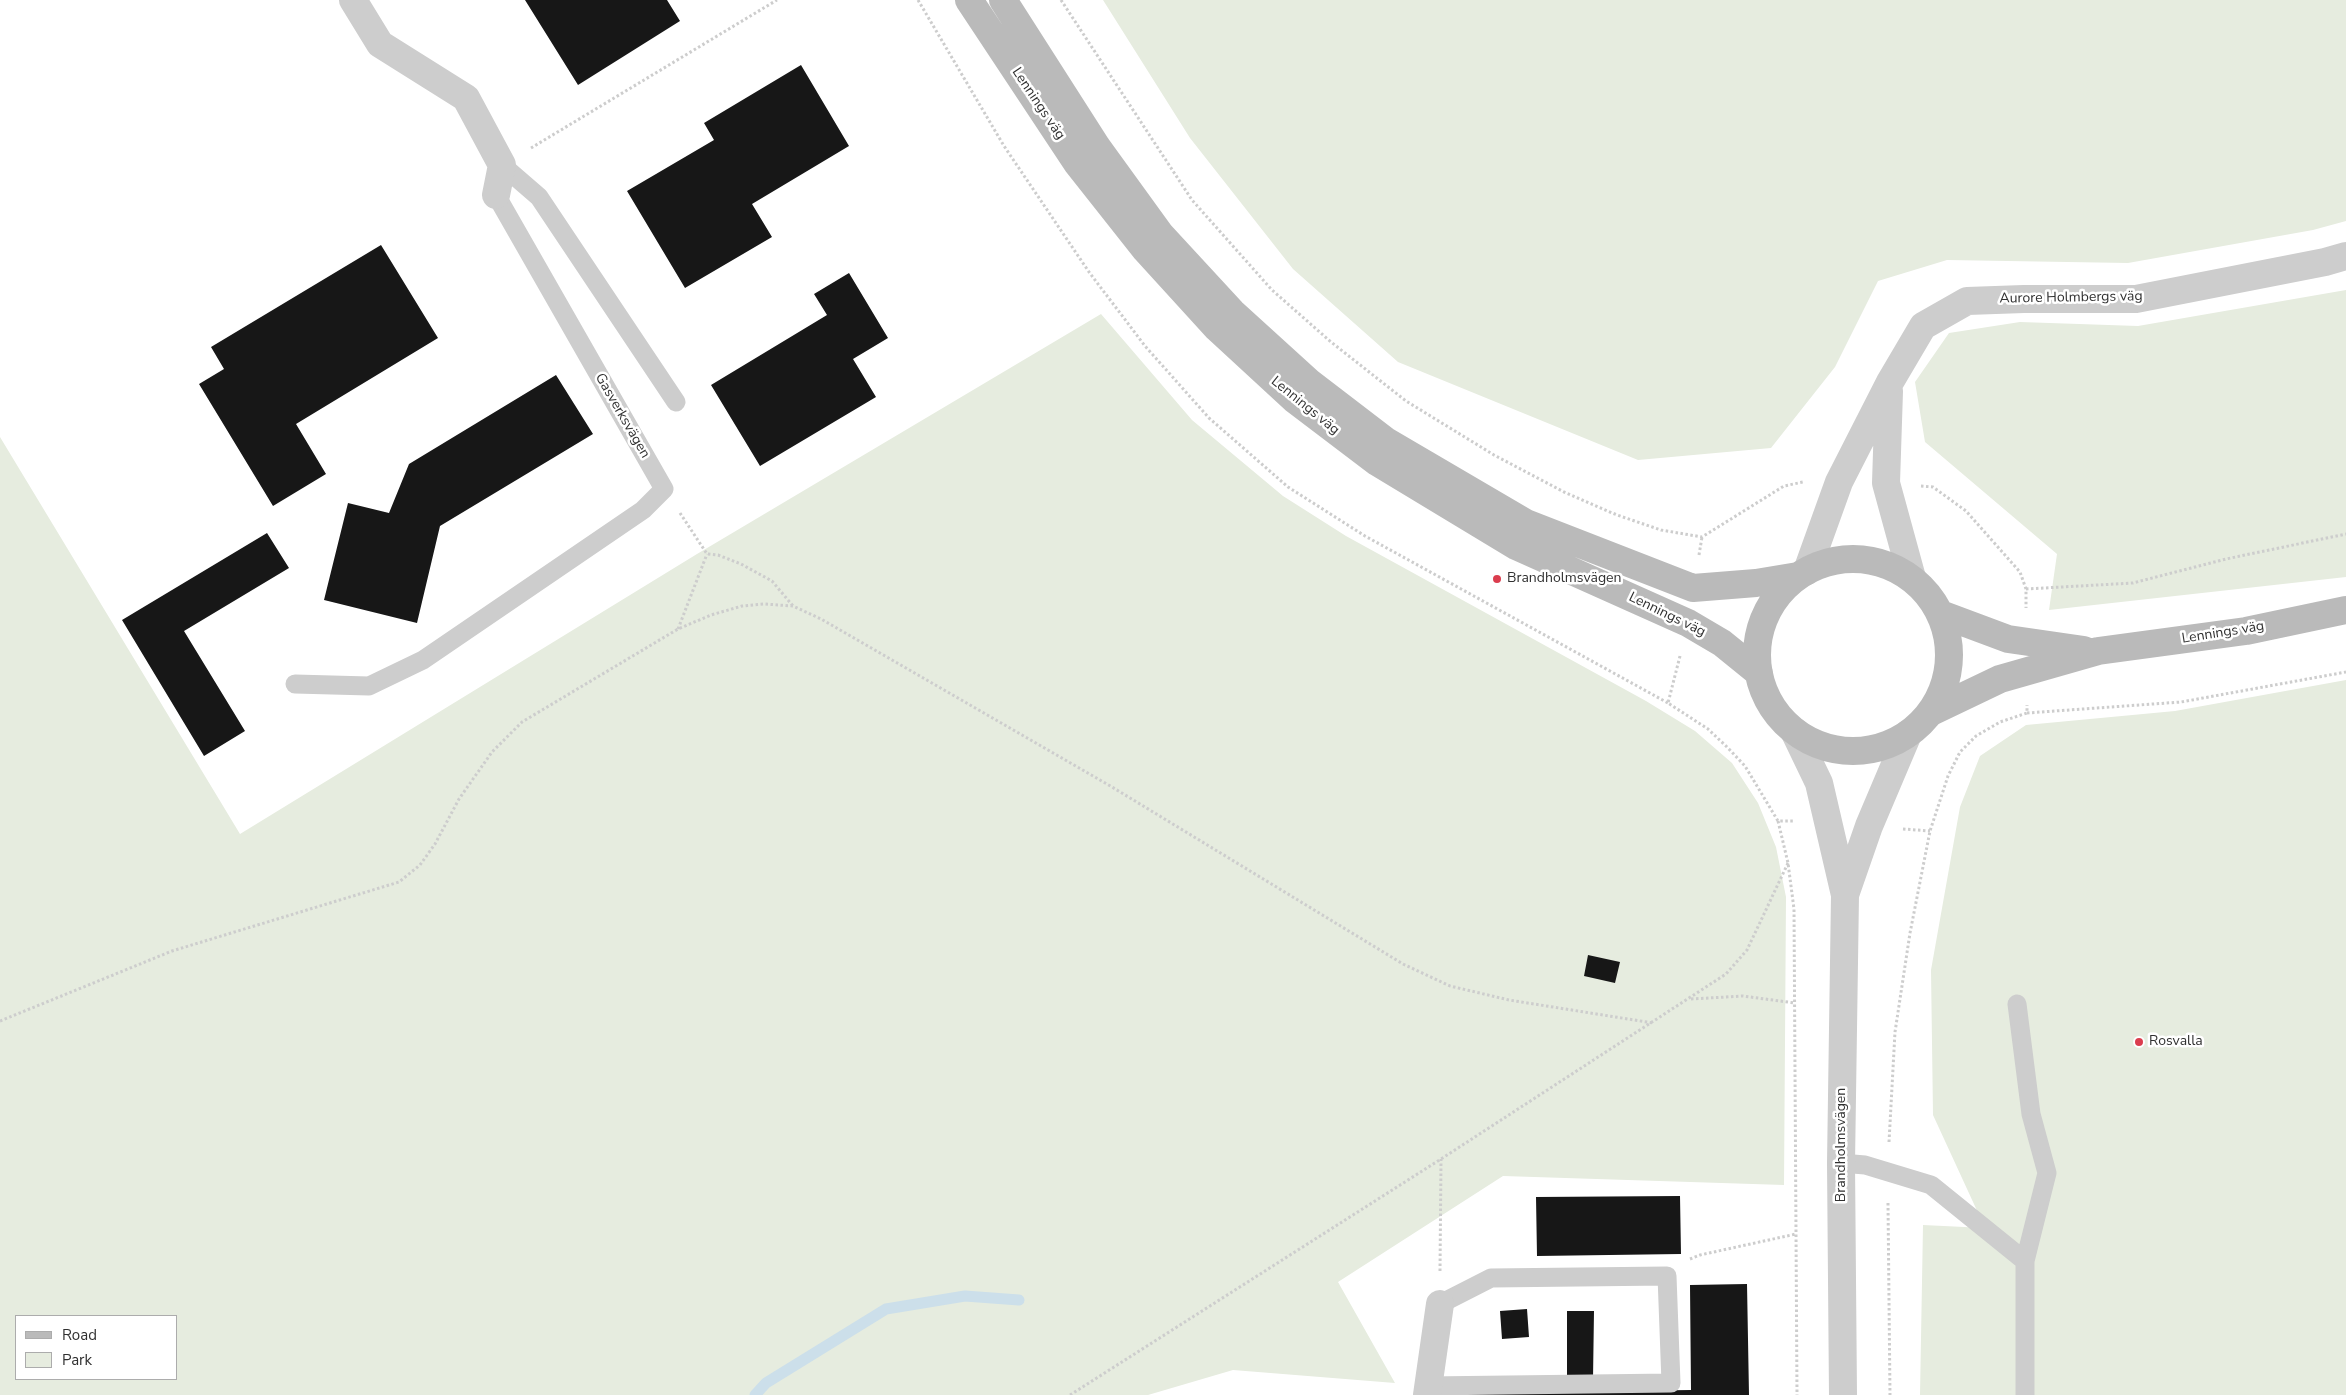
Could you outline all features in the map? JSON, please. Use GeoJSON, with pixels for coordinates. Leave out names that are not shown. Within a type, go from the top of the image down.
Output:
{"type":"FeatureCollection","features":[{"type":"Feature","properties":{"kind":"main road","name":"Lennings väg"},"geometry":{"type":"LineString","coordinates":[[969,0],[1078,163],[1145,249],[1217,328],[1294,399],[1377,462],[1516,546],[1688,623],[1722,643],[1759,673]]}},
{"type":"Feature","properties":{"kind":"main road","name":"Lennings väg"},"geometry":{"type":"LineString","coordinates":[[1002,0],[1097,147],[1160,234],[1232,312],[1309,382],[1386,442],[1526,523],[1693,588],[1756,583],[1802,573],[1833,561],[1860,559],[1887,565],[1912,578],[1928,594],[1941,614],[1948,638],[1949,664],[1943,690],[1931,712],[1908,734],[1887,745],[1863,751],[1839,750],[1815,743],[1794,731],[1777,715],[1766,695],[1759,673],[1758,645],[1764,618],[1778,595],[1802,573]]}},
{"type":"Feature","properties":{"kind":"main road","name":"Lennings väg"},"geometry":{"type":"LineString","coordinates":[[1931,712],[2000,679],[2098,651],[2246,631],[2346,610]]}},
{"type":"Feature","properties":{"kind":"main road","name":"Lennings väg"},"geometry":{"type":"LineString","coordinates":[[1941,614],[2008,639],[2098,651]]}},
{"type":"Feature","properties":{"kind":"street"},"geometry":{"type":"LineString","coordinates":[[353,0],[380,44],[466,98],[502,165]]}},
{"type":"Feature","properties":{"kind":"street","name":"Gasverksvägen"},"geometry":{"type":"LineString","coordinates":[[496,195],[502,165]]}},
{"type":"Feature","properties":{"kind":"street","name":"Aurore Holmbergs väg"},"geometry":{"type":"LineString","coordinates":[[1802,573],[1839,482],[1890,382],[1923,326],[1967,301],[2136,299],[2325,262],[2346,256]]}},
{"type":"Feature","properties":{"kind":"street","name":"Aurore Holmbergs väg"},"geometry":{"type":"LineString","coordinates":[[1890,382],[1886,483],[1912,578]]}},
{"type":"Feature","properties":{"kind":"street","name":"Brandholmsvägen"},"geometry":{"type":"LineString","coordinates":[[1794,731],[1819,783],[1845,895],[1841,1163],[1843,1395]]}},
{"type":"Feature","properties":{"kind":"street","name":"Brandholmsvägen"},"geometry":{"type":"LineString","coordinates":[[1845,895],[1870,826],[1908,734]]}},
{"type":"Feature","properties":{"kind":"street"},"geometry":{"type":"LineString","coordinates":[[1427,1390],[1440,1304]]}},
{"type":"Feature","properties":{"kind":"lane"},"geometry":{"type":"LineString","coordinates":[[502,165],[539,196],[676,402]]}},
{"type":"Feature","properties":{"kind":"lane","name":"Gasverksvägen"},"geometry":{"type":"LineString","coordinates":[[496,195],[664,489]]}},
{"type":"Feature","properties":{"kind":"lane"},"geometry":{"type":"LineString","coordinates":[[295,684],[369,686],[423,660],[644,510],[664,489]]}},
{"type":"Feature","properties":{"kind":"lane"},"geometry":{"type":"LineString","coordinates":[[2017,1004],[2032,1114],[2047,1173],[2025,1261],[2025,1395]]}},
{"type":"Feature","properties":{"kind":"lane"},"geometry":{"type":"LineString","coordinates":[[1841,1163],[1866,1165],[1931,1185],[2025,1261]]}},
{"type":"Feature","properties":{"kind":"lane"},"geometry":{"type":"LineString","coordinates":[[1427,1390],[1671,1383],[1668,1276],[1491,1278],[1440,1304]]}},
{"type":"Feature","properties":{"kind":"path"},"geometry":{"type":"LineString","coordinates":[[502,165],[777,0]]}},
{"type":"Feature","properties":{"kind":"path"},"geometry":{"type":"LineString","coordinates":[[1061,0],[1192,200],[1272,290],[1331,342],[1406,401],[1494,455],[1564,492],[1617,515],[1661,530],[1702,537],[1693,588]]}},
{"type":"Feature","properties":{"kind":"path"},"geometry":{"type":"LineString","coordinates":[[664,489],[707,554]]}},
{"type":"Feature","properties":{"kind":"path"},"geometry":{"type":"LineString","coordinates":[[2026,589],[2133,583],[2226,559],[2346,534]]}},
{"type":"Feature","properties":{"kind":"path"},"geometry":{"type":"LineString","coordinates":[[707,554],[718,555],[741,564],[772,581],[793,606]]}},
{"type":"Feature","properties":{"kind":"path"},"geometry":{"type":"LineString","coordinates":[[678,629],[707,554]]}},
{"type":"Feature","properties":{"kind":"path"},"geometry":{"type":"LineString","coordinates":[[0,1021],[172,951],[399,882],[420,865],[435,844],[459,799],[492,752],[522,722],[678,629],[711,615],[742,606],[764,604],[793,606],[821,619],[1112,787],[1403,964],[1450,986],[1509,1000],[1653,1022]]}},
{"type":"Feature","properties":{"kind":"path"},"geometry":{"type":"LineString","coordinates":[[1688,623],[1668,703],[1708,729],[1745,766],[1778,821],[1788,863],[1794,909],[1797,1395]]}},
{"type":"Feature","properties":{"kind":"path"},"geometry":{"type":"LineString","coordinates":[[2027,713],[2181,702],[2346,672]]}},
{"type":"Feature","properties":{"kind":"path"},"geometry":{"type":"LineString","coordinates":[[1778,821],[1829,822]]}},
{"type":"Feature","properties":{"kind":"path"},"geometry":{"type":"LineString","coordinates":[[1870,826],[1930,831],[1910,933],[1895,1032],[1888,1172],[1890,1395]]}},
{"type":"Feature","properties":{"kind":"path"},"geometry":{"type":"LineString","coordinates":[[1070,1395],[1441,1160],[1726,974],[1747,950],[1788,863]]}},
{"type":"Feature","properties":{"kind":"path"},"geometry":{"type":"LineString","coordinates":[[1690,999],[1743,996],[1795,1004]]}},
{"type":"Feature","properties":{"kind":"path"},"geometry":{"type":"LineString","coordinates":[[1440,1304],[1441,1160]]}},
{"type":"Feature","properties":{"kind":"path"},"geometry":{"type":"LineString","coordinates":[[1668,1276],[1687,1260],[1700,1255],[1796,1234]]}},
{"type":"Feature","properties":{"kind":"green space"},"geometry":{"type":"Polygon","coordinates":[[[1103,0],[2346,0],[2346,221],[2313,230],[2128,263],[1947,260],[1878,281],[1835,367],[1771,448],[1638,460],[1398,362],[1293,269],[1190,138],[1103,0]]]}},
{"type":"Feature","properties":{"kind":"green space"},"geometry":{"type":"Polygon","coordinates":[[[2346,290],[2346,577],[2049,610],[2057,554],[1925,442],[1915,382],[1949,333],[2020,322],[2138,326],[2346,290]]]}},
{"type":"Feature","properties":{"kind":"green space"},"geometry":{"type":"Polygon","coordinates":[[[1101,314],[1192,420],[1283,496],[1346,536],[1646,701],[1695,731],[1732,763],[1758,803],[1776,847],[1786,897],[1784,1185],[1503,1176],[1338,1282],[1395,1383],[1233,1370],[1148,1395],[0,1395],[0,437],[240,834],[697,554],[1101,314]]]}},
{"type":"Feature","properties":{"kind":"green space","name":"Rosvalla"},"geometry":{"type":"Polygon","coordinates":[[[2346,680],[2346,1395],[1920,1395],[1923,1225],[1985,1228],[1933,1115],[1931,970],[1960,807],[1980,756],[2026,725],[2175,711],[2346,680]]]}},
{"type":"Feature","properties":{"kind":"building"},"geometry":{"type":"Polygon","coordinates":[[[525,0],[667,0],[680,21],[578,85],[525,0]]]}},
{"type":"Feature","properties":{"kind":"building"},"geometry":{"type":"Polygon","coordinates":[[[801,65],[849,146],[752,204],[772,237],[685,288],[627,191],[714,140],[704,123],[801,65]]]}},
{"type":"Feature","properties":{"kind":"building"},"geometry":{"type":"Polygon","coordinates":[[[381,245],[438,338],[296,424],[326,474],[273,506],[199,384],[224,369],[211,347],[381,245]]]}},
{"type":"Feature","properties":{"kind":"building"},"geometry":{"type":"Polygon","coordinates":[[[849,273],[888,338],[853,359],[876,397],[760,466],[711,385],[827,315],[814,294],[849,273]]]}},
{"type":"Feature","properties":{"kind":"building"},"geometry":{"type":"Polygon","coordinates":[[[556,375],[593,434],[440,526],[417,623],[324,600],[348,503],[389,513],[409,464],[556,375]]]}},
{"type":"Feature","properties":{"kind":"building"},"geometry":{"type":"Polygon","coordinates":[[[267,533],[289,568],[184,631],[245,731],[204,756],[122,620],[267,533]]]}},
{"type":"Feature","properties":{"kind":"building"},"geometry":{"type":"Polygon","coordinates":[[[1588,955],[1620,962],[1615,983],[1584,976],[1588,955]]]}},
{"type":"Feature","properties":{"kind":"building"},"geometry":{"type":"Polygon","coordinates":[[[1680,1196],[1681,1254],[1537,1256],[1536,1197],[1680,1196]]]}},
{"type":"Feature","properties":{"kind":"building"},"geometry":{"type":"Polygon","coordinates":[[[1747,1284],[1749,1395],[1468,1395],[1468,1393],[1691,1390],[1690,1285],[1747,1284]]]}},
{"type":"Feature","properties":{"kind":"building"},"geometry":{"type":"Polygon","coordinates":[[[1527,1309],[1529,1337],[1502,1339],[1500,1311],[1527,1309]]]}},
{"type":"Feature","properties":{"kind":"building"},"geometry":{"type":"Polygon","coordinates":[[[1567,1311],[1594,1311],[1593,1379],[1567,1379],[1567,1311]]]}},
{"type":"Feature","properties":{"kind":"waterway"},"geometry":{"type":"LineString","coordinates":[[755,1395],[766,1383],[886,1309],[965,1296],[1019,1300]]}},
{"type":"Feature","properties":{"kind":"place","name":"Brandholmsvägen"},"geometry":{"type":"Point","coordinates":[1497,579]}},
{"type":"Feature","properties":{"kind":"place","name":"Rosvalla"},"geometry":{"type":"Point","coordinates":[2139,1042]}}]}
